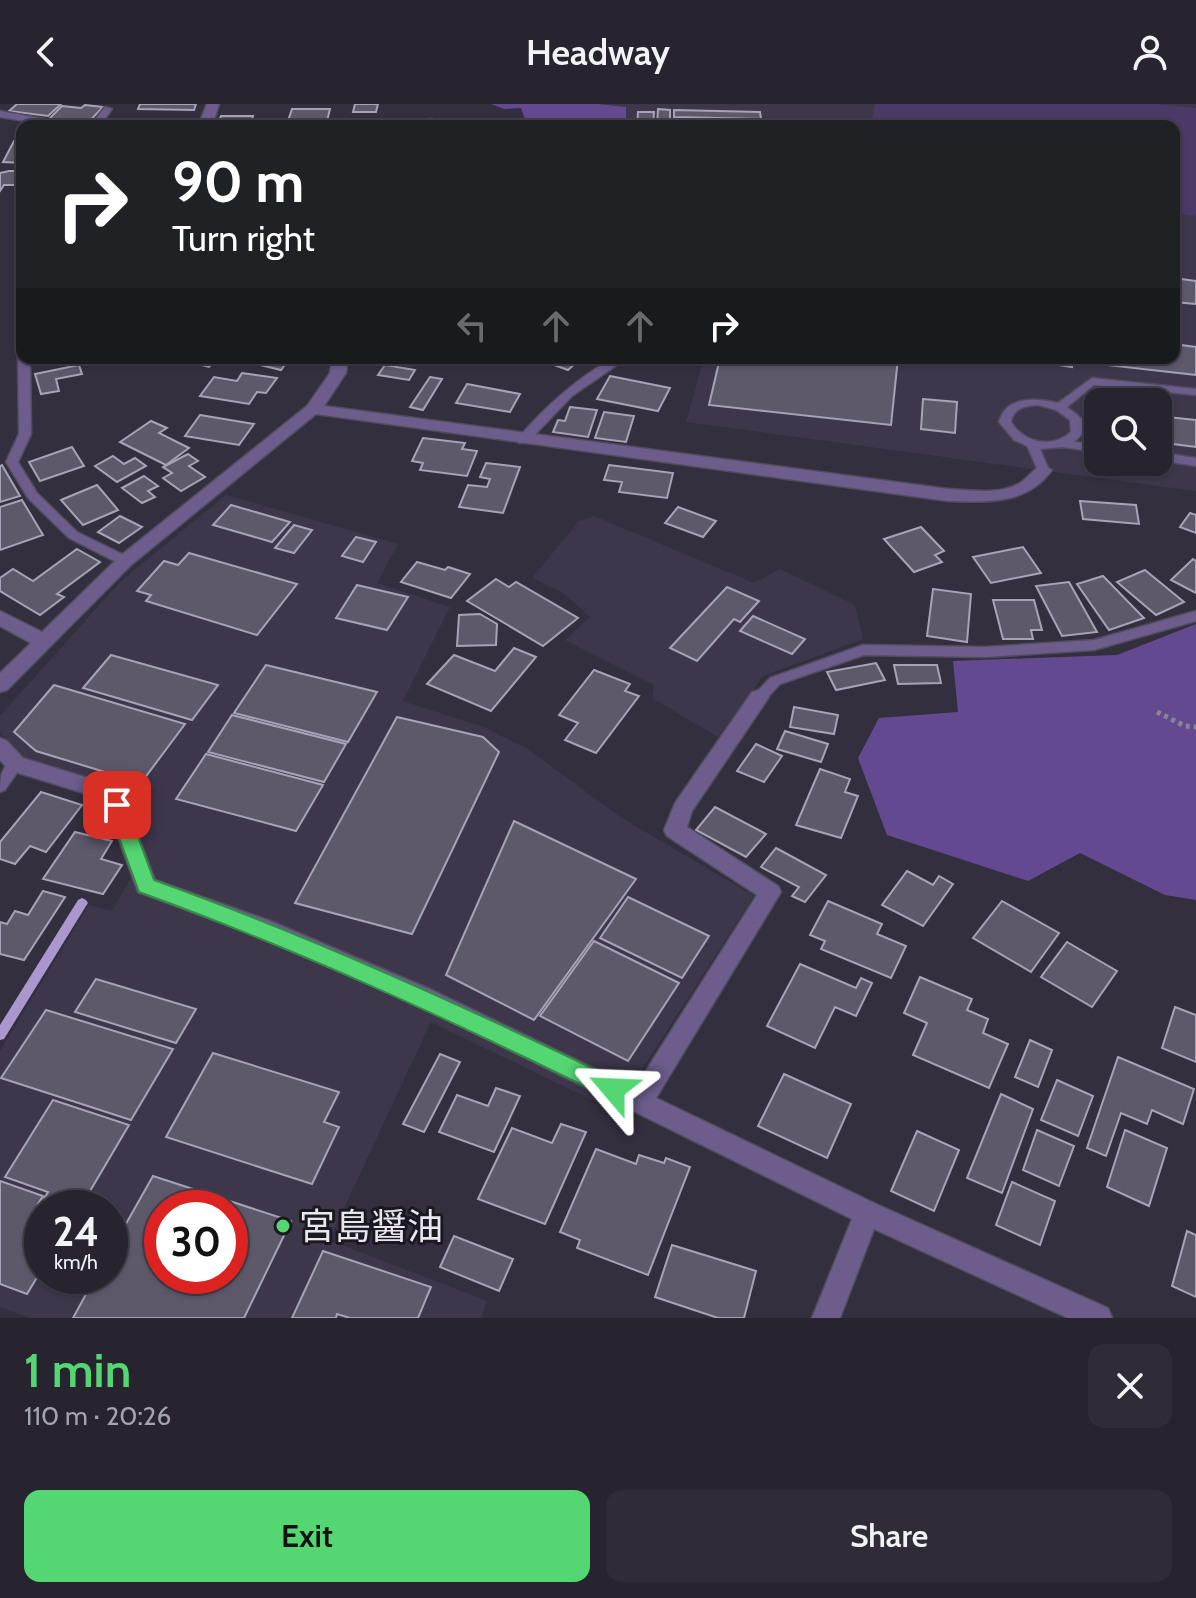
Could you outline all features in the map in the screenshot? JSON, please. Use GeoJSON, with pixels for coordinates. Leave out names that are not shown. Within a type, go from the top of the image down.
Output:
{"type":"FeatureCollection","features":[{"type":"Feature","properties":{"kind":"street"},"geometry":{"type":"LineString","coordinates":[[0,685],[125,561],[313,409],[338,373],[339,364]]}},
{"type":"Feature","properties":{"kind":"street"},"geometry":{"type":"LineString","coordinates":[[313,409],[523,440],[948,495],[993,497],[1022,489],[1036,481],[1043,470]]}},
{"type":"Feature","properties":{"kind":"street"},"geometry":{"type":"LineString","coordinates":[[0,618],[43,641]]}},
{"type":"Feature","properties":{"kind":"street"},"geometry":{"type":"LineString","coordinates":[[640,1102],[770,892],[675,830],[682,809],[759,697]]}},
{"type":"Feature","properties":{"kind":"street"},"geometry":{"type":"LineString","coordinates":[[0,746],[16,764],[97,789],[117,805],[146,886],[260,927],[410,991],[867,1213],[1098,1318]]}},
{"type":"Feature","properties":{"kind":"street"},"geometry":{"type":"LineString","coordinates":[[826,1318],[867,1213]]}},
{"type":"Feature","properties":{"kind":"lane"},"geometry":{"type":"LineString","coordinates":[[100,120],[108,109]]}},
{"type":"Feature","properties":{"kind":"lane"},"geometry":{"type":"LineString","coordinates":[[0,114],[35,120]]}},
{"type":"Feature","properties":{"kind":"lane"},"geometry":{"type":"LineString","coordinates":[[24,364],[25,434],[12,462],[32,495],[73,535],[125,561]]}},
{"type":"Feature","properties":{"kind":"lane"},"geometry":{"type":"LineString","coordinates":[[523,440],[558,399],[611,364]]}},
{"type":"Feature","properties":{"kind":"lane"},"geometry":{"type":"LineString","coordinates":[[1060,407],[1092,381],[1196,392]]}},
{"type":"Feature","properties":{"kind":"lane"},"geometry":{"type":"LineString","coordinates":[[1063,444],[1072,439],[1079,426],[1076,419],[1060,407],[1038,402],[1017,405],[1010,410],[1005,422],[1009,430],[1032,443],[1084,446]]}},
{"type":"Feature","properties":{"kind":"lane"},"geometry":{"type":"LineString","coordinates":[[1032,443],[1043,470]]}},
{"type":"Feature","properties":{"kind":"lane"},"geometry":{"type":"LineString","coordinates":[[1172,458],[1196,462]]}},
{"type":"Feature","properties":{"kind":"lane"},"geometry":{"type":"LineString","coordinates":[[759,697],[775,681],[863,650],[985,652],[1094,645],[1196,616]]}},
{"type":"Feature","properties":{"kind":"lane"},"geometry":{"type":"LineString","coordinates":[[0,786],[16,764]]}},
{"type":"Feature","properties":{"kind":"path"},"geometry":{"type":"LineString","coordinates":[[1157,712],[1185,726],[1196,727]]}},
{"type":"Feature","properties":{"kind":"shaded area"},"geometry":{"type":"Polygon","coordinates":[[[491,104],[626,107],[626,120],[527,120],[521,108],[504,109],[491,104]]]}},
{"type":"Feature","properties":{"kind":"shaded area"},"geometry":{"type":"Polygon","coordinates":[[[598,104],[1196,104],[1196,491],[1085,476],[1172,476],[1172,388],[1084,388],[1084,476],[686,422],[702,364],[1180,364],[1180,120],[625,120],[626,107],[598,104]]]}},
{"type":"Feature","properties":{"kind":"shaded area"},"geometry":{"type":"Polygon","coordinates":[[[875,104],[1155,104],[1196,108],[1196,216],[1180,214],[1180,120],[872,120],[875,104]]]}},
{"type":"Feature","properties":{"kind":"shaded area"},"geometry":{"type":"Polygon","coordinates":[[[226,495],[398,544],[377,583],[450,607],[403,701],[481,726],[526,748],[622,818],[754,896],[615,1111],[431,1022],[329,1240],[487,1301],[481,1318],[31,1318],[0,1307],[0,1051],[89,905],[112,911],[143,858],[128,802],[106,782],[19,756],[0,731],[0,716],[120,582],[226,495]]]}},
{"type":"Feature","properties":{"kind":"shaded area"},"geometry":{"type":"Polygon","coordinates":[[[594,516],[754,583],[780,569],[855,605],[863,639],[763,676],[718,737],[652,698],[654,685],[565,640],[590,617],[563,593],[532,578],[579,521],[594,516]]]}},
{"type":"Feature","properties":{"kind":"shaded area"},"geometry":{"type":"Polygon","coordinates":[[[1196,624],[1196,900],[1165,895],[1080,853],[1028,881],[887,835],[858,758],[879,718],[958,712],[953,661],[1117,655],[1196,624]]]}},
{"type":"Feature","properties":{"kind":"building"},"geometry":{"type":"Polygon","coordinates":[[[17,104],[61,104],[48,116],[9,111],[17,104]]]}},
{"type":"Feature","properties":{"kind":"building"},"geometry":{"type":"Polygon","coordinates":[[[140,104],[196,104],[194,110],[138,109],[140,104]]]}},
{"type":"Feature","properties":{"kind":"building"},"geometry":{"type":"Polygon","coordinates":[[[355,104],[378,104],[376,112],[353,112],[355,104]]]}},
{"type":"Feature","properties":{"kind":"building"},"geometry":{"type":"Polygon","coordinates":[[[85,105],[103,107],[91,120],[48,120],[62,106],[81,108],[85,105]]]}},
{"type":"Feature","properties":{"kind":"building"},"geometry":{"type":"Polygon","coordinates":[[[292,109],[330,109],[327,120],[288,120],[292,109]]]}},
{"type":"Feature","properties":{"kind":"building"},"geometry":{"type":"Polygon","coordinates":[[[658,109],[670,110],[670,120],[657,120],[658,109]]]}},
{"type":"Feature","properties":{"kind":"building"},"geometry":{"type":"Polygon","coordinates":[[[674,110],[760,112],[761,119],[674,117],[674,110]]]}},
{"type":"Feature","properties":{"kind":"building"},"geometry":{"type":"Polygon","coordinates":[[[638,112],[654,112],[653,120],[637,120],[638,112]]]}},
{"type":"Feature","properties":{"kind":"building"},"geometry":{"type":"Polygon","coordinates":[[[221,116],[253,116],[252,120],[219,120],[221,116]]]}},
{"type":"Feature","properties":{"kind":"building"},"geometry":{"type":"Polygon","coordinates":[[[14,141],[16,141],[16,163],[3,162],[14,141]]]}},
{"type":"Feature","properties":{"kind":"building"},"geometry":{"type":"Polygon","coordinates":[[[16,171],[16,185],[4,185],[0,191],[0,173],[16,171]]]}},
{"type":"Feature","properties":{"kind":"building"},"geometry":{"type":"Polygon","coordinates":[[[1180,279],[1196,281],[1196,304],[1180,303],[1180,279]]]}},
{"type":"Feature","properties":{"kind":"building"},"geometry":{"type":"Polygon","coordinates":[[[1180,345],[1196,347],[1196,375],[1099,364],[1180,364],[1180,345]]]}},
{"type":"Feature","properties":{"kind":"building"},"geometry":{"type":"Polygon","coordinates":[[[256,364],[286,364],[281,370],[256,364]]]}},
{"type":"Feature","properties":{"kind":"building"},"geometry":{"type":"Polygon","coordinates":[[[552,364],[574,364],[568,370],[552,364]]]}},
{"type":"Feature","properties":{"kind":"building"},"geometry":{"type":"Polygon","coordinates":[[[719,364],[897,364],[891,425],[709,405],[719,364]]]}},
{"type":"Feature","properties":{"kind":"building"},"geometry":{"type":"Polygon","coordinates":[[[79,365],[82,374],[56,379],[59,391],[41,394],[35,374],[79,365]]]}},
{"type":"Feature","properties":{"kind":"building"},"geometry":{"type":"Polygon","coordinates":[[[385,365],[415,370],[409,380],[378,375],[385,365]]]}},
{"type":"Feature","properties":{"kind":"building"},"geometry":{"type":"Polygon","coordinates":[[[242,373],[277,378],[266,393],[257,392],[249,404],[200,396],[214,377],[237,381],[242,373]]]}},
{"type":"Feature","properties":{"kind":"building"},"geometry":{"type":"Polygon","coordinates":[[[610,376],[670,388],[658,411],[597,399],[610,376]]]}},
{"type":"Feature","properties":{"kind":"building"},"geometry":{"type":"Polygon","coordinates":[[[430,377],[442,379],[423,410],[410,407],[430,377]]]}},
{"type":"Feature","properties":{"kind":"building"},"geometry":{"type":"Polygon","coordinates":[[[467,384],[520,394],[510,412],[456,403],[467,384]]]}},
{"type":"Feature","properties":{"kind":"building"},"geometry":{"type":"Polygon","coordinates":[[[923,399],[957,402],[955,433],[921,429],[923,399]]]}},
{"type":"Feature","properties":{"kind":"building"},"geometry":{"type":"Polygon","coordinates":[[[570,407],[597,410],[588,437],[553,432],[558,420],[565,421],[570,407]]]}},
{"type":"Feature","properties":{"kind":"building"},"geometry":{"type":"Polygon","coordinates":[[[604,412],[634,416],[626,442],[595,438],[604,412]]]}},
{"type":"Feature","properties":{"kind":"building"},"geometry":{"type":"Polygon","coordinates":[[[200,415],[254,424],[239,445],[185,436],[200,415]]]}},
{"type":"Feature","properties":{"kind":"building"},"geometry":{"type":"Polygon","coordinates":[[[1172,417],[1196,420],[1196,447],[1172,444],[1172,417]]]}},
{"type":"Feature","properties":{"kind":"building"},"geometry":{"type":"Polygon","coordinates":[[[151,421],[167,428],[159,433],[189,448],[166,465],[120,442],[151,421]]]}},
{"type":"Feature","properties":{"kind":"building"},"geometry":{"type":"Polygon","coordinates":[[[423,438],[465,443],[462,449],[477,451],[467,476],[420,470],[423,463],[412,461],[423,438]]]}},
{"type":"Feature","properties":{"kind":"building"},"geometry":{"type":"Polygon","coordinates":[[[72,447],[84,466],[40,481],[29,462],[72,447]]]}},
{"type":"Feature","properties":{"kind":"building"},"geometry":{"type":"Polygon","coordinates":[[[188,454],[198,461],[189,466],[205,477],[181,491],[163,478],[172,473],[163,467],[188,454]]]}},
{"type":"Feature","properties":{"kind":"building"},"geometry":{"type":"Polygon","coordinates":[[[113,456],[124,464],[135,458],[146,466],[117,482],[95,466],[113,456]]]}},
{"type":"Feature","properties":{"kind":"building"},"geometry":{"type":"Polygon","coordinates":[[[486,463],[520,467],[503,513],[459,507],[468,485],[487,487],[490,479],[480,477],[486,463]]]}},
{"type":"Feature","properties":{"kind":"building"},"geometry":{"type":"Polygon","coordinates":[[[609,465],[673,473],[667,498],[619,492],[622,482],[604,480],[609,465]]]}},
{"type":"Feature","properties":{"kind":"building"},"geometry":{"type":"Polygon","coordinates":[[[0,466],[20,496],[0,502],[0,466]]]}},
{"type":"Feature","properties":{"kind":"building"},"geometry":{"type":"Polygon","coordinates":[[[144,476],[158,486],[148,491],[155,497],[142,503],[122,488],[144,476]]]}},
{"type":"Feature","properties":{"kind":"building"},"geometry":{"type":"Polygon","coordinates":[[[97,485],[118,510],[83,525],[61,500],[97,485]]]}},
{"type":"Feature","properties":{"kind":"building"},"geometry":{"type":"Polygon","coordinates":[[[22,500],[43,535],[0,550],[0,507],[22,500]]]}},
{"type":"Feature","properties":{"kind":"building"},"geometry":{"type":"Polygon","coordinates":[[[1080,501],[1136,505],[1139,524],[1083,519],[1080,501]]]}},
{"type":"Feature","properties":{"kind":"building"},"geometry":{"type":"Polygon","coordinates":[[[231,505],[290,522],[272,542],[213,525],[231,505]]]}},
{"type":"Feature","properties":{"kind":"building"},"geometry":{"type":"Polygon","coordinates":[[[678,507],[716,521],[703,537],[665,523],[678,507]]]}},
{"type":"Feature","properties":{"kind":"building"},"geometry":{"type":"Polygon","coordinates":[[[1190,513],[1196,515],[1196,533],[1180,527],[1190,513]]]}},
{"type":"Feature","properties":{"kind":"building"},"geometry":{"type":"Polygon","coordinates":[[[120,516],[142,527],[119,543],[98,532],[120,516]]]}},
{"type":"Feature","properties":{"kind":"building"},"geometry":{"type":"Polygon","coordinates":[[[294,525],[312,530],[294,553],[275,548],[294,525]]]}},
{"type":"Feature","properties":{"kind":"building"},"geometry":{"type":"Polygon","coordinates":[[[921,527],[944,551],[935,555],[942,562],[914,572],[884,539],[921,527]]]}},
{"type":"Feature","properties":{"kind":"building"},"geometry":{"type":"Polygon","coordinates":[[[356,537],[376,542],[363,562],[342,556],[356,537]]]}},
{"type":"Feature","properties":{"kind":"building"},"geometry":{"type":"Polygon","coordinates":[[[1023,547],[1041,573],[991,583],[973,557],[1023,547]]]}},
{"type":"Feature","properties":{"kind":"building"},"geometry":{"type":"Polygon","coordinates":[[[77,549],[100,562],[57,594],[64,597],[40,615],[0,591],[0,578],[13,569],[33,581],[77,549]]]}},
{"type":"Feature","properties":{"kind":"building"},"geometry":{"type":"Polygon","coordinates":[[[189,553],[297,584],[257,635],[146,601],[151,595],[137,591],[164,561],[178,565],[189,553]]]}},
{"type":"Feature","properties":{"kind":"building"},"geometry":{"type":"Polygon","coordinates":[[[1193,559],[1196,561],[1196,593],[1171,580],[1193,559]]]}},
{"type":"Feature","properties":{"kind":"building"},"geometry":{"type":"Polygon","coordinates":[[[417,562],[470,574],[451,598],[401,582],[417,562]]]}},
{"type":"Feature","properties":{"kind":"building"},"geometry":{"type":"Polygon","coordinates":[[[1145,570],[1184,602],[1156,615],[1117,582],[1145,570]]]}},
{"type":"Feature","properties":{"kind":"building"},"geometry":{"type":"Polygon","coordinates":[[[1103,576],[1144,618],[1109,630],[1077,584],[1103,576]]]}},
{"type":"Feature","properties":{"kind":"building"},"geometry":{"type":"Polygon","coordinates":[[[496,579],[509,587],[516,582],[578,618],[543,646],[467,601],[496,579]]]}},
{"type":"Feature","properties":{"kind":"building"},"geometry":{"type":"Polygon","coordinates":[[[1069,582],[1097,632],[1062,636],[1036,586],[1069,582]]]}},
{"type":"Feature","properties":{"kind":"building"},"geometry":{"type":"Polygon","coordinates":[[[357,585],[408,597],[387,630],[336,618],[357,585]]]}},
{"type":"Feature","properties":{"kind":"building"},"geometry":{"type":"Polygon","coordinates":[[[727,587],[759,601],[740,622],[734,619],[697,661],[670,648],[727,587]]]}},
{"type":"Feature","properties":{"kind":"building"},"geometry":{"type":"Polygon","coordinates":[[[933,589],[971,594],[967,642],[927,636],[933,589]]]}},
{"type":"Feature","properties":{"kind":"building"},"geometry":{"type":"Polygon","coordinates":[[[993,600],[1034,600],[1042,630],[1031,630],[1033,639],[1003,639],[993,600]]]}},
{"type":"Feature","properties":{"kind":"building"},"geometry":{"type":"Polygon","coordinates":[[[480,614],[497,624],[496,645],[457,646],[459,615],[480,614]]]}},
{"type":"Feature","properties":{"kind":"building"},"geometry":{"type":"Polygon","coordinates":[[[753,616],[805,639],[792,654],[740,631],[753,616]]]}},
{"type":"Feature","properties":{"kind":"building"},"geometry":{"type":"Polygon","coordinates":[[[514,648],[536,657],[491,711],[427,684],[454,655],[495,671],[514,648]]]}},
{"type":"Feature","properties":{"kind":"building"},"geometry":{"type":"Polygon","coordinates":[[[111,655],[218,685],[192,720],[83,688],[111,655]]]}},
{"type":"Feature","properties":{"kind":"building"},"geometry":{"type":"Polygon","coordinates":[[[876,663],[885,680],[836,690],[827,672],[876,663]]]}},
{"type":"Feature","properties":{"kind":"building"},"geometry":{"type":"Polygon","coordinates":[[[266,665],[377,692],[348,742],[234,713],[266,665]]]}},
{"type":"Feature","properties":{"kind":"building"},"geometry":{"type":"Polygon","coordinates":[[[894,665],[937,665],[941,683],[898,684],[894,665]]]}},
{"type":"Feature","properties":{"kind":"building"},"geometry":{"type":"Polygon","coordinates":[[[594,670],[630,684],[625,691],[639,696],[596,753],[565,740],[578,723],[559,715],[594,670]]]}},
{"type":"Feature","properties":{"kind":"building"},"geometry":{"type":"Polygon","coordinates":[[[54,685],[185,724],[141,783],[36,751],[14,732],[54,685]]]}},
{"type":"Feature","properties":{"kind":"building"},"geometry":{"type":"Polygon","coordinates":[[[794,707],[838,715],[834,734],[790,727],[794,707]]]}},
{"type":"Feature","properties":{"kind":"building"},"geometry":{"type":"Polygon","coordinates":[[[232,715],[346,744],[324,782],[208,752],[232,715]]]}},
{"type":"Feature","properties":{"kind":"building"},"geometry":{"type":"Polygon","coordinates":[[[397,717],[483,737],[499,752],[412,934],[295,903],[397,717]]]}},
{"type":"Feature","properties":{"kind":"building"},"geometry":{"type":"Polygon","coordinates":[[[785,731],[828,744],[821,762],[777,749],[785,731]]]}},
{"type":"Feature","properties":{"kind":"building"},"geometry":{"type":"Polygon","coordinates":[[[756,744],[782,756],[764,782],[737,771],[756,744]]]}},
{"type":"Feature","properties":{"kind":"building"},"geometry":{"type":"Polygon","coordinates":[[[206,754],[323,785],[296,831],[176,799],[206,754]]]}},
{"type":"Feature","properties":{"kind":"building"},"geometry":{"type":"Polygon","coordinates":[[[820,769],[850,779],[845,792],[858,796],[841,838],[796,825],[820,769]]]}},
{"type":"Feature","properties":{"kind":"building"},"geometry":{"type":"Polygon","coordinates":[[[41,792],[82,805],[46,852],[30,846],[15,864],[0,859],[0,842],[41,792]]]}},
{"type":"Feature","properties":{"kind":"building"},"geometry":{"type":"Polygon","coordinates":[[[715,807],[766,834],[746,857],[696,830],[715,807]]]}},
{"type":"Feature","properties":{"kind":"building"},"geometry":{"type":"Polygon","coordinates":[[[514,821],[636,879],[534,1020],[446,975],[514,821]]]}},
{"type":"Feature","properties":{"kind":"building"},"geometry":{"type":"Polygon","coordinates":[[[75,832],[112,841],[101,859],[122,865],[103,894],[43,879],[75,832]]]}},
{"type":"Feature","properties":{"kind":"building"},"geometry":{"type":"Polygon","coordinates":[[[776,848],[826,875],[805,902],[792,896],[799,887],[761,867],[776,848]]]}},
{"type":"Feature","properties":{"kind":"building"},"geometry":{"type":"Polygon","coordinates":[[[907,871],[933,885],[939,876],[953,884],[923,926],[882,905],[907,871]]]}},
{"type":"Feature","properties":{"kind":"building"},"geometry":{"type":"Polygon","coordinates":[[[43,891],[65,897],[24,960],[0,954],[0,922],[7,924],[15,911],[28,915],[43,891]]]}},
{"type":"Feature","properties":{"kind":"building"},"geometry":{"type":"Polygon","coordinates":[[[628,897],[709,936],[682,978],[600,938],[628,897]]]}},
{"type":"Feature","properties":{"kind":"building"},"geometry":{"type":"Polygon","coordinates":[[[828,901],[882,924],[877,934],[906,946],[891,978],[821,949],[825,941],[810,935],[828,901]]]}},
{"type":"Feature","properties":{"kind":"building"},"geometry":{"type":"Polygon","coordinates":[[[1002,901],[1059,933],[1031,972],[973,938],[1002,901]]]}},
{"type":"Feature","properties":{"kind":"building"},"geometry":{"type":"Polygon","coordinates":[[[594,941],[679,983],[628,1061],[540,1016],[594,941]]]}},
{"type":"Feature","properties":{"kind":"building"},"geometry":{"type":"Polygon","coordinates":[[[1067,942],[1117,971],[1092,1007],[1041,977],[1067,942]]]}},
{"type":"Feature","properties":{"kind":"building"},"geometry":{"type":"Polygon","coordinates":[[[800,964],[856,988],[861,978],[872,983],[856,1016],[835,1007],[815,1048],[767,1026],[800,964]]]}},
{"type":"Feature","properties":{"kind":"building"},"geometry":{"type":"Polygon","coordinates":[[[920,977],[972,999],[967,1010],[988,1019],[983,1033],[1008,1044],[989,1088],[913,1055],[927,1023],[904,1013],[920,977]]]}},
{"type":"Feature","properties":{"kind":"building"},"geometry":{"type":"Polygon","coordinates":[[[96,979],[196,1009],[176,1043],[75,1012],[96,979]]]}},
{"type":"Feature","properties":{"kind":"building"},"geometry":{"type":"Polygon","coordinates":[[[1175,1007],[1196,1015],[1196,1062],[1162,1048],[1175,1007]]]}},
{"type":"Feature","properties":{"kind":"building"},"geometry":{"type":"Polygon","coordinates":[[[46,1010],[173,1049],[131,1120],[1,1078],[46,1010]]]}},
{"type":"Feature","properties":{"kind":"building"},"geometry":{"type":"Polygon","coordinates":[[[1030,1040],[1052,1050],[1038,1087],[1015,1077],[1030,1040]]]}},
{"type":"Feature","properties":{"kind":"building"},"geometry":{"type":"Polygon","coordinates":[[[213,1053],[339,1092],[324,1122],[339,1127],[312,1184],[166,1137],[213,1053]]]}},
{"type":"Feature","properties":{"kind":"building"},"geometry":{"type":"Polygon","coordinates":[[[440,1054],[460,1062],[424,1132],[403,1124],[440,1054]]]}},
{"type":"Feature","properties":{"kind":"building"},"geometry":{"type":"Polygon","coordinates":[[[1118,1057],[1194,1089],[1183,1124],[1152,1110],[1147,1124],[1121,1113],[1106,1156],[1087,1148],[1118,1057]]]}},
{"type":"Feature","properties":{"kind":"building"},"geometry":{"type":"Polygon","coordinates":[[[784,1074],[851,1104],[827,1158],[758,1126],[784,1074]]]}},
{"type":"Feature","properties":{"kind":"building"},"geometry":{"type":"Polygon","coordinates":[[[1057,1080],[1093,1096],[1078,1136],[1041,1120],[1057,1080]]]}},
{"type":"Feature","properties":{"kind":"building"},"geometry":{"type":"Polygon","coordinates":[[[496,1088],[520,1096],[494,1152],[439,1132],[457,1095],[488,1106],[496,1088]]]}},
{"type":"Feature","properties":{"kind":"building"},"geometry":{"type":"Polygon","coordinates":[[[1001,1094],[1033,1109],[1002,1193],[967,1178],[1001,1094]]]}},
{"type":"Feature","properties":{"kind":"building"},"geometry":{"type":"Polygon","coordinates":[[[53,1100],[129,1125],[91,1190],[42,1190],[5,1177],[53,1100]]]}},
{"type":"Feature","properties":{"kind":"building"},"geometry":{"type":"Polygon","coordinates":[[[561,1124],[586,1132],[545,1224],[478,1199],[512,1128],[552,1143],[561,1124]]]}},
{"type":"Feature","properties":{"kind":"building"},"geometry":{"type":"Polygon","coordinates":[[[1037,1130],[1074,1146],[1059,1186],[1023,1170],[1037,1130]]]}},
{"type":"Feature","properties":{"kind":"building"},"geometry":{"type":"Polygon","coordinates":[[[1125,1130],[1167,1148],[1149,1206],[1107,1187],[1125,1130]]]}},
{"type":"Feature","properties":{"kind":"building"},"geometry":{"type":"Polygon","coordinates":[[[917,1131],[959,1150],[934,1211],[891,1191],[917,1131]]]}},
{"type":"Feature","properties":{"kind":"building"},"geometry":{"type":"Polygon","coordinates":[[[596,1149],[636,1164],[639,1155],[664,1163],[666,1158],[690,1167],[648,1275],[577,1248],[580,1240],[560,1232],[596,1149]]]}},
{"type":"Feature","properties":{"kind":"building"},"geometry":{"type":"Polygon","coordinates":[[[153,1176],[196,1190],[145,1190],[153,1176]]]}},
{"type":"Feature","properties":{"kind":"building"},"geometry":{"type":"Polygon","coordinates":[[[0,1181],[26,1190],[24,1293],[0,1284],[0,1181]]]}},
{"type":"Feature","properties":{"kind":"building"},"geometry":{"type":"Polygon","coordinates":[[[1012,1182],[1055,1201],[1040,1245],[996,1225],[1012,1182]]]}},
{"type":"Feature","properties":{"kind":"building"},"geometry":{"type":"Polygon","coordinates":[[[144,1192],[144,1294],[248,1294],[248,1207],[291,1221],[244,1318],[73,1318],[86,1294],[128,1294],[128,1220],[144,1192]]]}},
{"type":"Feature","properties":{"kind":"building"},"geometry":{"type":"Polygon","coordinates":[[[1187,1231],[1196,1235],[1196,1297],[1172,1286],[1187,1231]]]}},
{"type":"Feature","properties":{"kind":"building"},"geometry":{"type":"Polygon","coordinates":[[[454,1236],[513,1259],[499,1291],[440,1267],[454,1236]]]}},
{"type":"Feature","properties":{"kind":"building"},"geometry":{"type":"Polygon","coordinates":[[[672,1245],[756,1271],[744,1318],[718,1318],[655,1297],[672,1245]]]}},
{"type":"Feature","properties":{"kind":"building"},"geometry":{"type":"Polygon","coordinates":[[[323,1251],[431,1287],[418,1318],[350,1318],[337,1314],[336,1318],[292,1318],[323,1251]]]}},
{"type":"Feature","properties":{"kind":"waterway"},"geometry":{"type":"LineString","coordinates":[[0,1035],[82,903]]}},
{"type":"Feature","properties":{"kind":"place","name":"宮島醤油"},"geometry":{"type":"Point","coordinates":[283,1226]}},
{"type":"Feature","properties":{"kind":"route"},"geometry":{"type":"LineString","coordinates":[[117,805],[146,886],[260,927],[424,997],[613,1089]]}}]}
